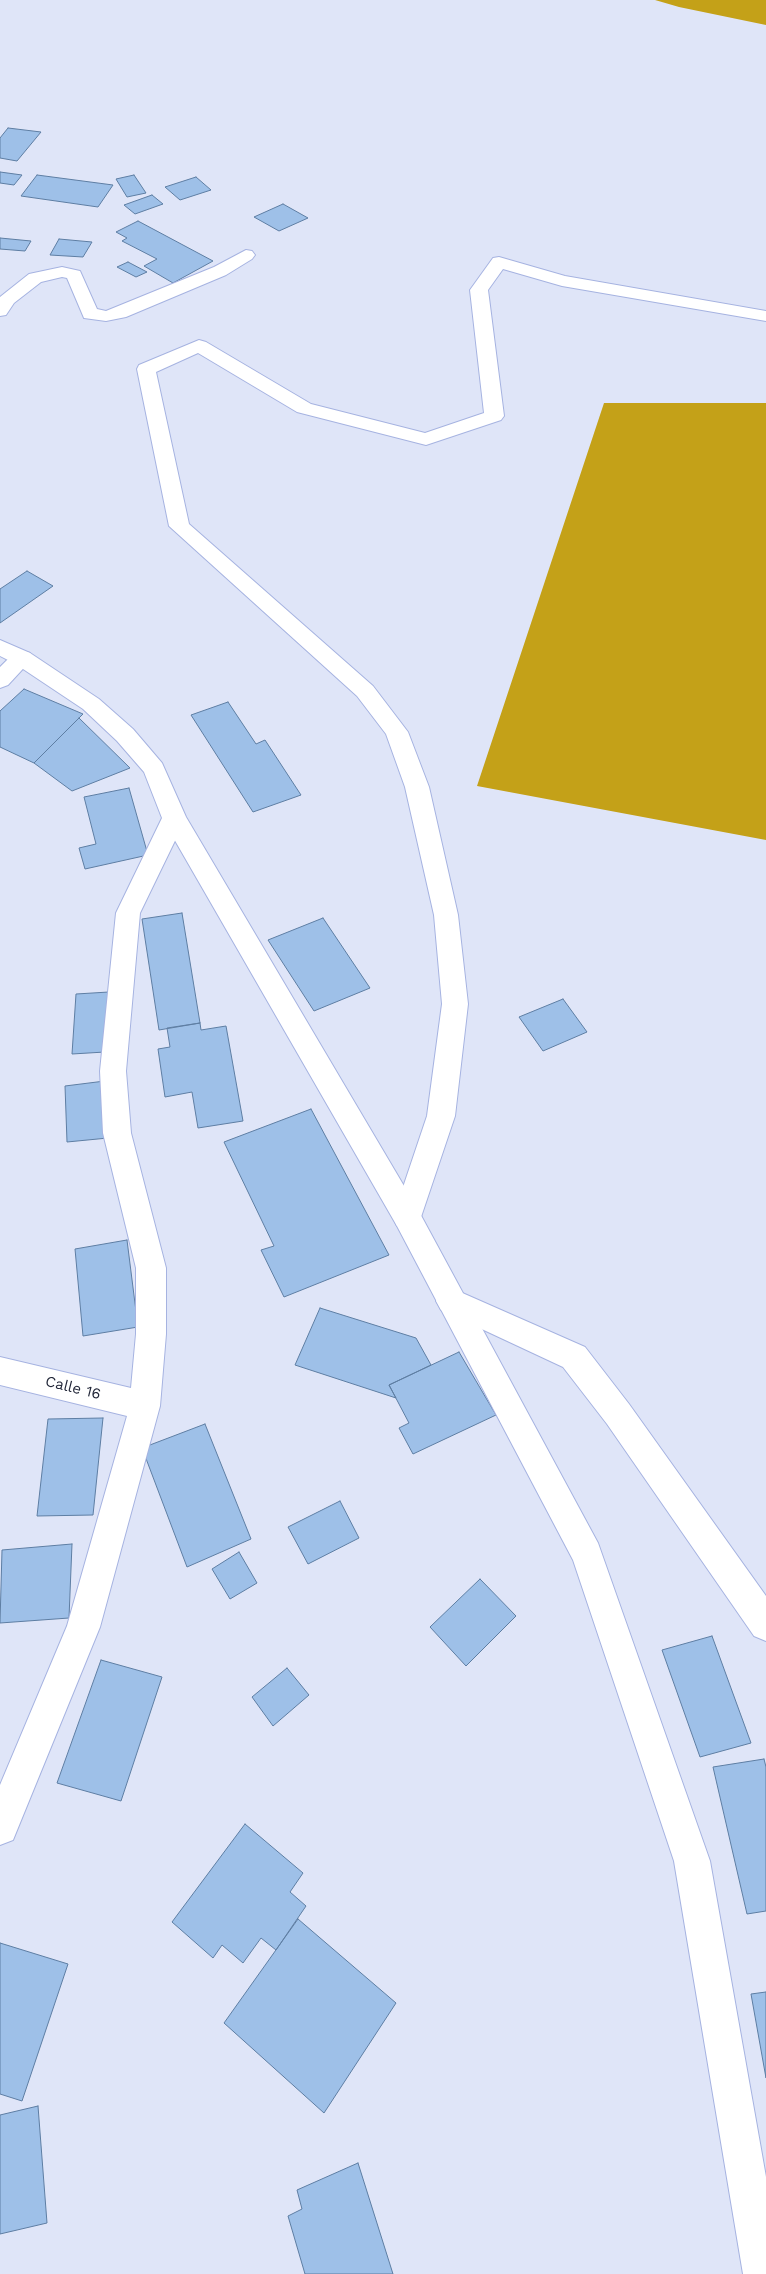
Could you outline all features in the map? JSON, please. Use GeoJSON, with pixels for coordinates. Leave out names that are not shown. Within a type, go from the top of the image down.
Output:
{"type":"FeatureCollection","features":[{"type":"Feature","properties":{"kind":"street"},"geometry":{"type":"LineString","coordinates":[[0,311],[7,300],[35,278],[62,272],[74,275],[90,314],[106,316],[120,313],[220,271],[246,254]]}},
{"type":"Feature","properties":{"kind":"street"},"geometry":{"type":"LineString","coordinates":[[407,1217],[440,1116],[455,1004],[446,915],[417,787],[397,732],[365,691],[179,526],[146,369],[199,346],[304,408],[426,439],[494,416],[479,290],[499,262],[562,281],[766,316]]}},
{"type":"Feature","properties":{"kind":"street"},"geometry":{"type":"LineString","coordinates":[[0,680],[11,652],[91,704],[125,735],[154,769],[174,818],[407,1217],[587,1554],[692,1861],[763,2274]]}},
{"type":"Feature","properties":{"kind":"street"},"geometry":{"type":"LineString","coordinates":[[0,1827],[83,1626],[145,1406],[151,1334],[152,1268],[117,1133],[112,1071],[128,913],[174,818]]}},
{"type":"Feature","properties":{"kind":"street"},"geometry":{"type":"LineString","coordinates":[[451,1301],[574,1357],[618,1414],[766,1624]]}},
{"type":"Feature","properties":{"kind":"street","name":"Calle 16"},"geometry":{"type":"LineString","coordinates":[[0,1371],[145,1406]]}},
{"type":"Feature","properties":{"kind":"shaded area"},"geometry":{"type":"Polygon","coordinates":[[[655,0],[766,0],[766,25],[679,7],[655,0]]]}},
{"type":"Feature","properties":{"kind":"shaded area"},"geometry":{"type":"Polygon","coordinates":[[[604,403],[766,403],[766,840],[477,786],[604,403]]]}},
{"type":"Feature","properties":{"kind":"building"},"geometry":{"type":"Polygon","coordinates":[[[8,128],[41,132],[17,161],[0,158],[0,138],[8,128]]]}},
{"type":"Feature","properties":{"kind":"building"},"geometry":{"type":"Polygon","coordinates":[[[0,172],[22,175],[14,185],[0,183],[0,172]]]}},
{"type":"Feature","properties":{"kind":"building"},"geometry":{"type":"Polygon","coordinates":[[[37,175],[113,185],[98,207],[21,196],[37,175]]]}},
{"type":"Feature","properties":{"kind":"building"},"geometry":{"type":"Polygon","coordinates":[[[134,175],[146,193],[127,197],[116,179],[134,175]]]}},
{"type":"Feature","properties":{"kind":"building"},"geometry":{"type":"Polygon","coordinates":[[[196,177],[211,190],[180,200],[165,187],[196,177]]]}},
{"type":"Feature","properties":{"kind":"building"},"geometry":{"type":"Polygon","coordinates":[[[152,195],[163,204],[135,214],[124,205],[152,195]]]}},
{"type":"Feature","properties":{"kind":"building"},"geometry":{"type":"Polygon","coordinates":[[[283,204],[308,218],[279,231],[254,217],[283,204]]]}},
{"type":"Feature","properties":{"kind":"building"},"geometry":{"type":"Polygon","coordinates":[[[138,221],[213,261],[173,283],[144,266],[157,259],[122,241],[127,238],[116,232],[138,221]]]}},
{"type":"Feature","properties":{"kind":"building"},"geometry":{"type":"Polygon","coordinates":[[[0,238],[31,241],[25,251],[0,249],[0,238]]]}},
{"type":"Feature","properties":{"kind":"building"},"geometry":{"type":"Polygon","coordinates":[[[59,239],[92,242],[83,257],[50,255],[59,239]]]}},
{"type":"Feature","properties":{"kind":"building"},"geometry":{"type":"Polygon","coordinates":[[[128,262],[147,272],[136,277],[117,267],[128,262]]]}},
{"type":"Feature","properties":{"kind":"building"},"geometry":{"type":"Polygon","coordinates":[[[27,571],[53,586],[0,623],[0,589],[27,571]]]}},
{"type":"Feature","properties":{"kind":"building"},"geometry":{"type":"Polygon","coordinates":[[[24,689],[83,714],[34,763],[0,747],[0,711],[24,689]]]}},
{"type":"Feature","properties":{"kind":"building"},"geometry":{"type":"Polygon","coordinates":[[[228,702],[256,744],[265,740],[301,795],[253,812],[191,715],[228,702]]]}},
{"type":"Feature","properties":{"kind":"building"},"geometry":{"type":"Polygon","coordinates":[[[79,718],[130,768],[72,791],[34,763],[79,718]]]}},
{"type":"Feature","properties":{"kind":"building"},"geometry":{"type":"Polygon","coordinates":[[[129,788],[148,855],[85,869],[79,848],[96,844],[84,797],[129,788]]]}},
{"type":"Feature","properties":{"kind":"building"},"geometry":{"type":"Polygon","coordinates":[[[182,913],[200,1023],[159,1030],[142,919],[182,913]]]}},
{"type":"Feature","properties":{"kind":"building"},"geometry":{"type":"Polygon","coordinates":[[[323,918],[370,988],[314,1011],[268,940],[323,918]]]}},
{"type":"Feature","properties":{"kind":"building"},"geometry":{"type":"Polygon","coordinates":[[[109,992],[105,1052],[72,1054],[76,994],[109,992]]]}},
{"type":"Feature","properties":{"kind":"building"},"geometry":{"type":"Polygon","coordinates":[[[563,999],[587,1032],[543,1051],[519,1017],[563,999]]]}},
{"type":"Feature","properties":{"kind":"building"},"geometry":{"type":"Polygon","coordinates":[[[200,1023],[201,1030],[226,1026],[243,1121],[198,1128],[192,1092],[165,1097],[158,1049],[170,1047],[167,1028],[200,1023]]]}},
{"type":"Feature","properties":{"kind":"building"},"geometry":{"type":"Polygon","coordinates":[[[105,1081],[108,1138],[67,1142],[65,1086],[105,1081]]]}},
{"type":"Feature","properties":{"kind":"building"},"geometry":{"type":"Polygon","coordinates":[[[311,1109],[389,1255],[284,1297],[261,1250],[274,1246],[224,1142],[311,1109]]]}},
{"type":"Feature","properties":{"kind":"building"},"geometry":{"type":"Polygon","coordinates":[[[127,1240],[138,1327],[83,1336],[75,1249],[127,1240]]]}},
{"type":"Feature","properties":{"kind":"building"},"geometry":{"type":"Polygon","coordinates":[[[320,1308],[416,1338],[431,1365],[389,1385],[396,1398],[295,1365],[320,1308]]]}},
{"type":"Feature","properties":{"kind":"building"},"geometry":{"type":"Polygon","coordinates":[[[459,1352],[496,1415],[413,1454],[399,1428],[409,1423],[389,1385],[459,1352]]]}},
{"type":"Feature","properties":{"kind":"building"},"geometry":{"type":"Polygon","coordinates":[[[103,1418],[93,1515],[37,1516],[48,1419],[103,1418]]]}},
{"type":"Feature","properties":{"kind":"building"},"geometry":{"type":"Polygon","coordinates":[[[205,1424],[251,1539],[187,1567],[142,1448],[205,1424]]]}},
{"type":"Feature","properties":{"kind":"building"},"geometry":{"type":"Polygon","coordinates":[[[340,1501],[359,1538],[308,1564],[288,1527],[340,1501]]]}},
{"type":"Feature","properties":{"kind":"building"},"geometry":{"type":"Polygon","coordinates":[[[72,1544],[69,1618],[0,1623],[2,1550],[72,1544]]]}},
{"type":"Feature","properties":{"kind":"building"},"geometry":{"type":"Polygon","coordinates":[[[239,1552],[257,1583],[230,1599],[212,1569],[239,1552]]]}},
{"type":"Feature","properties":{"kind":"building"},"geometry":{"type":"Polygon","coordinates":[[[480,1579],[516,1616],[466,1666],[430,1627],[480,1579]]]}},
{"type":"Feature","properties":{"kind":"building"},"geometry":{"type":"Polygon","coordinates":[[[712,1636],[751,1743],[700,1757],[662,1650],[712,1636]]]}},
{"type":"Feature","properties":{"kind":"building"},"geometry":{"type":"Polygon","coordinates":[[[101,1660],[162,1677],[121,1801],[57,1783],[101,1660]]]}},
{"type":"Feature","properties":{"kind":"building"},"geometry":{"type":"Polygon","coordinates":[[[287,1668],[309,1695],[273,1726],[252,1697],[287,1668]]]}},
{"type":"Feature","properties":{"kind":"building"},"geometry":{"type":"Polygon","coordinates":[[[764,1759],[766,1767],[766,1911],[747,1914],[713,1767],[764,1759]]]}},
{"type":"Feature","properties":{"kind":"building"},"geometry":{"type":"Polygon","coordinates":[[[245,1824],[303,1873],[290,1892],[306,1906],[276,1950],[261,1938],[243,1963],[222,1945],[213,1958],[172,1922],[245,1824]]]}},
{"type":"Feature","properties":{"kind":"building"},"geometry":{"type":"Polygon","coordinates":[[[298,1919],[396,2003],[324,2113],[224,2023],[298,1919]]]}},
{"type":"Feature","properties":{"kind":"building"},"geometry":{"type":"Polygon","coordinates":[[[0,1943],[68,1964],[22,2101],[0,2094],[0,1943]]]}},
{"type":"Feature","properties":{"kind":"building"},"geometry":{"type":"Polygon","coordinates":[[[766,1992],[766,2078],[751,1994],[766,1992]]]}},
{"type":"Feature","properties":{"kind":"building"},"geometry":{"type":"Polygon","coordinates":[[[38,2106],[47,2223],[0,2234],[0,2115],[38,2106]]]}},
{"type":"Feature","properties":{"kind":"building"},"geometry":{"type":"Polygon","coordinates":[[[358,2163],[393,2274],[305,2274],[288,2216],[302,2209],[297,2190],[358,2163]]]}}]}
